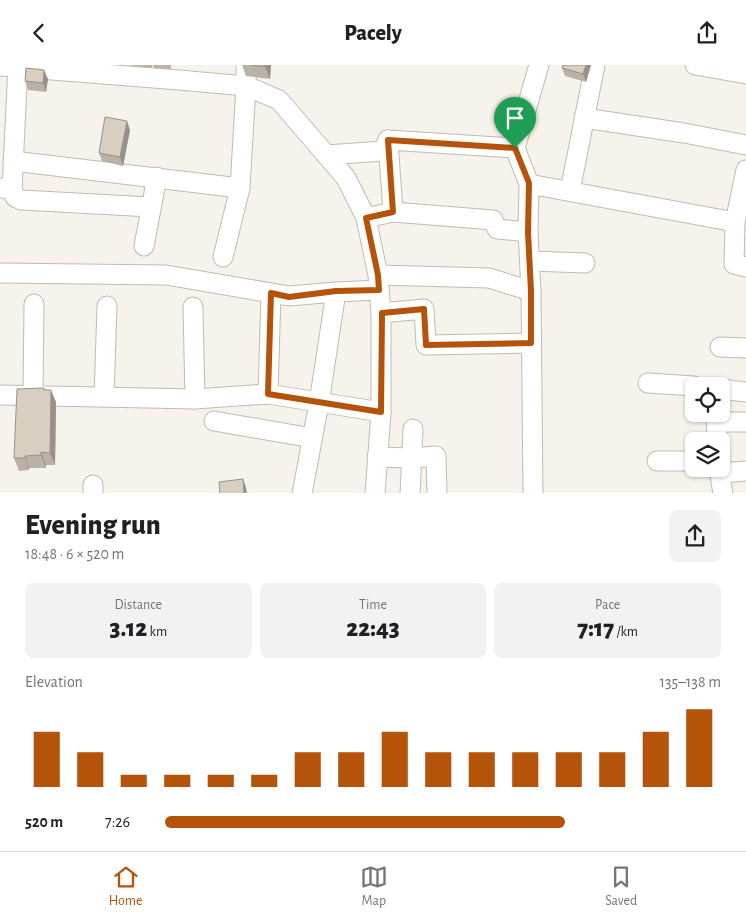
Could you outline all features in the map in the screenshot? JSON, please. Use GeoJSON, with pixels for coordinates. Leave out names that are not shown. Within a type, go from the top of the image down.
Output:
{"type":"FeatureCollection","features":[{"type":"Feature","properties":{"kind":"street"},"geometry":{"type":"LineString","coordinates":[[223,257],[240,188],[246,65]]}},
{"type":"Feature","properties":{"kind":"street"},"geometry":{"type":"LineString","coordinates":[[533,493],[531,291],[528,232],[529,183],[515,148],[539,65]]}},
{"type":"Feature","properties":{"kind":"street"},"geometry":{"type":"LineString","coordinates":[[570,191],[595,65]]}},
{"type":"Feature","properties":{"kind":"street"},"geometry":{"type":"LineString","coordinates":[[695,65],[746,74]]}},
{"type":"Feature","properties":{"kind":"street"},"geometry":{"type":"LineString","coordinates":[[151,207],[21,200],[6,189],[13,161],[8,115],[12,66],[246,86],[279,100],[346,178],[366,218],[382,313],[381,412],[375,493]]}},
{"type":"Feature","properties":{"kind":"street"},"geometry":{"type":"LineString","coordinates":[[584,118],[684,133],[746,145]]}},
{"type":"Feature","properties":{"kind":"street"},"geometry":{"type":"LineString","coordinates":[[326,155],[383,151],[388,140]]}},
{"type":"Feature","properties":{"kind":"street"},"geometry":{"type":"LineString","coordinates":[[388,140],[515,148]]}},
{"type":"Feature","properties":{"kind":"street"},"geometry":{"type":"LineString","coordinates":[[388,140],[393,212]]}},
{"type":"Feature","properties":{"kind":"street"},"geometry":{"type":"LineString","coordinates":[[13,161],[240,188]]}},
{"type":"Feature","properties":{"kind":"street"},"geometry":{"type":"LineString","coordinates":[[746,170],[735,222],[734,264],[746,267]]}},
{"type":"Feature","properties":{"kind":"street"},"geometry":{"type":"LineString","coordinates":[[144,246],[156,177]]}},
{"type":"Feature","properties":{"kind":"street"},"geometry":{"type":"LineString","coordinates":[[529,183],[735,222]]}},
{"type":"Feature","properties":{"kind":"street"},"geometry":{"type":"LineString","coordinates":[[366,218],[393,212],[493,220],[497,229],[528,232]]}},
{"type":"Feature","properties":{"kind":"street"},"geometry":{"type":"LineString","coordinates":[[530,261],[585,263]]}},
{"type":"Feature","properties":{"kind":"street"},"geometry":{"type":"LineString","coordinates":[[0,273],[166,275],[289,297],[336,291],[378,282],[489,278],[531,291]]}},
{"type":"Feature","properties":{"kind":"street"},"geometry":{"type":"LineString","coordinates":[[302,493],[319,403],[336,291]]}},
{"type":"Feature","properties":{"kind":"street"},"geometry":{"type":"LineString","coordinates":[[268,394],[271,293]]}},
{"type":"Feature","properties":{"kind":"street"},"geometry":{"type":"LineString","coordinates":[[33,396],[34,304]]}},
{"type":"Feature","properties":{"kind":"street"},"geometry":{"type":"LineString","coordinates":[[104,397],[107,306]]}},
{"type":"Feature","properties":{"kind":"street"},"geometry":{"type":"LineString","coordinates":[[193,307],[195,399]]}},
{"type":"Feature","properties":{"kind":"street"},"geometry":{"type":"LineString","coordinates":[[382,313],[424,309],[426,345],[531,343]]}},
{"type":"Feature","properties":{"kind":"street"},"geometry":{"type":"LineString","coordinates":[[720,347],[746,348]]}},
{"type":"Feature","properties":{"kind":"street"},"geometry":{"type":"LineString","coordinates":[[648,383],[685,385]]}},
{"type":"Feature","properties":{"kind":"street"},"geometry":{"type":"LineString","coordinates":[[730,390],[746,392]]}},
{"type":"Feature","properties":{"kind":"street"},"geometry":{"type":"LineString","coordinates":[[0,395],[195,399],[268,394],[381,412]]}},
{"type":"Feature","properties":{"kind":"street"},"geometry":{"type":"LineString","coordinates":[[730,420],[746,422]]}},
{"type":"Feature","properties":{"kind":"street"},"geometry":{"type":"LineString","coordinates":[[214,421],[312,438]]}},
{"type":"Feature","properties":{"kind":"street"},"geometry":{"type":"LineString","coordinates":[[410,493],[412,429]]}},
{"type":"Feature","properties":{"kind":"street"},"geometry":{"type":"LineString","coordinates":[[378,457],[411,458],[436,456],[437,493]]}},
{"type":"Feature","properties":{"kind":"street"},"geometry":{"type":"LineString","coordinates":[[657,461],[685,461]]}},
{"type":"Feature","properties":{"kind":"street"},"geometry":{"type":"LineString","coordinates":[[730,471],[746,471]]}},
{"type":"Feature","properties":{"kind":"street"},"geometry":{"type":"LineString","coordinates":[[720,477],[723,493]]}},
{"type":"Feature","properties":{"kind":"building"},"geometry":{"type":"Polygon","coordinates":[[[563,65],[586,65],[583,74],[562,68],[563,65]]]}},
{"type":"Feature","properties":{"kind":"building"},"geometry":{"type":"Polygon","coordinates":[[[26,68],[44,70],[43,83],[25,81],[26,68]]]}},
{"type":"Feature","properties":{"kind":"building"},"geometry":{"type":"Polygon","coordinates":[[[105,117],[127,121],[120,157],[99,153],[105,117]]]}},
{"type":"Feature","properties":{"kind":"building"},"geometry":{"type":"Polygon","coordinates":[[[44,388],[44,390],[51,390],[50,453],[41,452],[41,455],[14,458],[17,389],[44,388]]]}},
{"type":"Feature","properties":{"kind":"building"},"geometry":{"type":"Polygon","coordinates":[[[243,479],[244,493],[220,493],[219,482],[243,479]]]}},
{"type":"Feature","properties":{"kind":"route"},"geometry":{"type":"LineString","coordinates":[[388,140],[515,148],[529,183],[528,232],[531,343],[426,345],[424,309],[382,313],[381,412],[268,394],[271,293],[289,297],[336,291],[379,290],[378,275],[366,218],[393,212],[388,140]]}}]}
